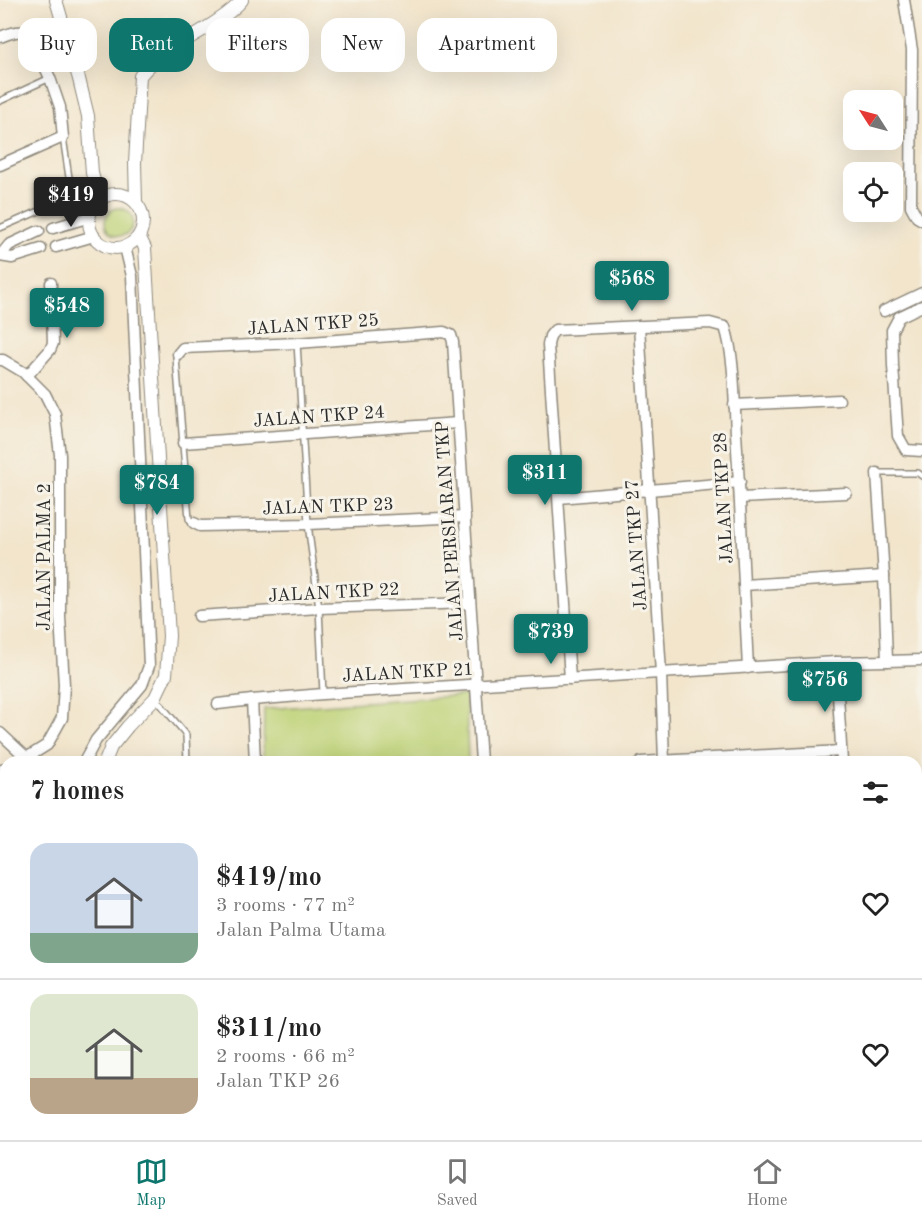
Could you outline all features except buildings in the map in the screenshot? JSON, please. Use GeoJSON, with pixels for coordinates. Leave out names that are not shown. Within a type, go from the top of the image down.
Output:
{"type":"FeatureCollection","features":[{"type":"Feature","properties":{"kind":"street"},"geometry":{"type":"LineString","coordinates":[[56,0],[88,116],[92,172],[99,200]]}},
{"type":"Feature","properties":{"kind":"street"},"geometry":{"type":"LineString","coordinates":[[136,202],[135,163],[140,76],[146,68],[175,46],[236,8],[242,0]]}},
{"type":"Feature","properties":{"kind":"street"},"geometry":{"type":"LineString","coordinates":[[903,0],[917,49],[911,206],[922,220]]}},
{"type":"Feature","properties":{"kind":"street"},"geometry":{"type":"LineString","coordinates":[[0,38],[12,32],[23,31],[30,34],[60,107],[63,137],[0,165]]}},
{"type":"Feature","properties":{"kind":"street"},"geometry":{"type":"LineString","coordinates":[[122,194],[136,202],[141,210],[144,218],[143,227],[139,236],[126,247],[108,247],[94,236],[90,217],[99,200],[106,196],[122,194]]}},
{"type":"Feature","properties":{"kind":"street"},"geometry":{"type":"LineString","coordinates":[[53,228],[90,217]]}},
{"type":"Feature","properties":{"kind":"street"},"geometry":{"type":"LineString","coordinates":[[39,231],[9,245],[0,256],[12,258],[41,249]]}},
{"type":"Feature","properties":{"kind":"street"},"geometry":{"type":"LineString","coordinates":[[56,247],[94,236]]}},
{"type":"Feature","properties":{"kind":"street"},"geometry":{"type":"LineString","coordinates":[[107,756],[122,733],[155,698],[166,675],[170,636],[145,249],[139,236]]}},
{"type":"Feature","properties":{"kind":"street"},"geometry":{"type":"LineString","coordinates":[[87,756],[96,740],[142,685],[149,666],[132,276],[126,247]]}},
{"type":"Feature","properties":{"kind":"street"},"geometry":{"type":"LineString","coordinates":[[27,376],[50,350],[53,343],[51,283]]}},
{"type":"Feature","properties":{"kind":"street"},"geometry":{"type":"LineString","coordinates":[[884,311],[922,293]]}},
{"type":"Feature","properties":{"kind":"street"},"geometry":{"type":"LineString","coordinates":[[922,306],[899,317],[892,330],[898,436],[906,450],[922,451]]}},
{"type":"Feature","properties":{"kind":"street","name":"JALAN TKP 28"},"geometry":{"type":"LineString","coordinates":[[639,326],[710,323],[724,327],[730,343],[741,498],[748,668]]}},
{"type":"Feature","properties":{"kind":"street"},"geometry":{"type":"LineString","coordinates":[[570,679],[548,345],[550,336],[555,330],[639,326]]}},
{"type":"Feature","properties":{"kind":"street","name":"JALAN TKP 27"},"geometry":{"type":"LineString","coordinates":[[639,326],[661,673],[664,756]]}},
{"type":"Feature","properties":{"kind":"street","name":"JALAN TKP 25"},"geometry":{"type":"LineString","coordinates":[[178,354],[183,348],[297,343],[444,332],[451,335]]}},
{"type":"Feature","properties":{"kind":"street","name":"JALAN PERSIARAN TKP"},"geometry":{"type":"LineString","coordinates":[[451,335],[481,756]]}},
{"type":"Feature","properties":{"kind":"street","name":"JALAN PALMA 2"},"geometry":{"type":"LineString","coordinates":[[0,360],[23,372],[45,393],[55,414],[60,455],[60,617],[64,686],[62,718],[47,745],[30,756]]}},
{"type":"Feature","properties":{"kind":"street"},"geometry":{"type":"LineString","coordinates":[[735,405],[839,400]]}},
{"type":"Feature","properties":{"kind":"street","name":"JALAN TKP 24"},"geometry":{"type":"LineString","coordinates":[[183,442],[458,423]]}},
{"type":"Feature","properties":{"kind":"street"},"geometry":{"type":"LineString","coordinates":[[877,473],[887,661]]}},
{"type":"Feature","properties":{"kind":"street"},"geometry":{"type":"LineString","coordinates":[[558,498],[740,482]]}},
{"type":"Feature","properties":{"kind":"street"},"geometry":{"type":"LineString","coordinates":[[741,498],[846,493]]}},
{"type":"Feature","properties":{"kind":"street","name":"JALAN TKP 23"},"geometry":{"type":"LineString","coordinates":[[194,523],[200,526],[308,524],[465,517]]}},
{"type":"Feature","properties":{"kind":"street"},"geometry":{"type":"LineString","coordinates":[[744,585],[884,576]]}},
{"type":"Feature","properties":{"kind":"street","name":"JALAN TKP 22"},"geometry":{"type":"LineString","coordinates":[[199,616],[319,608],[470,603]]}},
{"type":"Feature","properties":{"kind":"street","name":"JALAN TKP 21"},"geometry":{"type":"LineString","coordinates":[[218,704],[323,694],[476,684],[836,662],[922,660]]}},
{"type":"Feature","properties":{"kind":"street"},"geometry":{"type":"LineString","coordinates":[[836,662],[842,756]]}},
{"type":"Feature","properties":{"kind":"street"},"geometry":{"type":"LineString","coordinates":[[252,700],[255,756]]}},
{"type":"Feature","properties":{"kind":"street"},"geometry":{"type":"LineString","coordinates":[[0,733],[20,756]]}},
{"type":"Feature","properties":{"kind":"lane"},"geometry":{"type":"LineString","coordinates":[[0,101],[50,78]]}},
{"type":"Feature","properties":{"kind":"lane"},"geometry":{"type":"LineString","coordinates":[[0,228],[67,199],[71,191],[63,137]]}},
{"type":"Feature","properties":{"kind":"lane"},"geometry":{"type":"LineString","coordinates":[[297,343],[308,524],[319,608],[323,694]]}},
{"type":"Feature","properties":{"kind":"lane"},"geometry":{"type":"LineString","coordinates":[[178,354],[176,358],[189,519],[194,523]]}},
{"type":"Feature","properties":{"kind":"lane"},"geometry":{"type":"LineString","coordinates":[[877,473],[918,473],[922,476]]}},
{"type":"Feature","properties":{"kind":"lane"},"geometry":{"type":"LineString","coordinates":[[155,698],[186,735],[188,756]]}},
{"type":"Feature","properties":{"kind":"green space"},"geometry":{"type":"Polygon","coordinates":[[[119,208],[129,212],[133,222],[129,232],[119,236],[109,232],[105,222],[109,212],[119,208]]]}},
{"type":"Feature","properties":{"kind":"green space"},"geometry":{"type":"Polygon","coordinates":[[[466,695],[468,756],[263,756],[264,709],[466,695]]]}}]}
